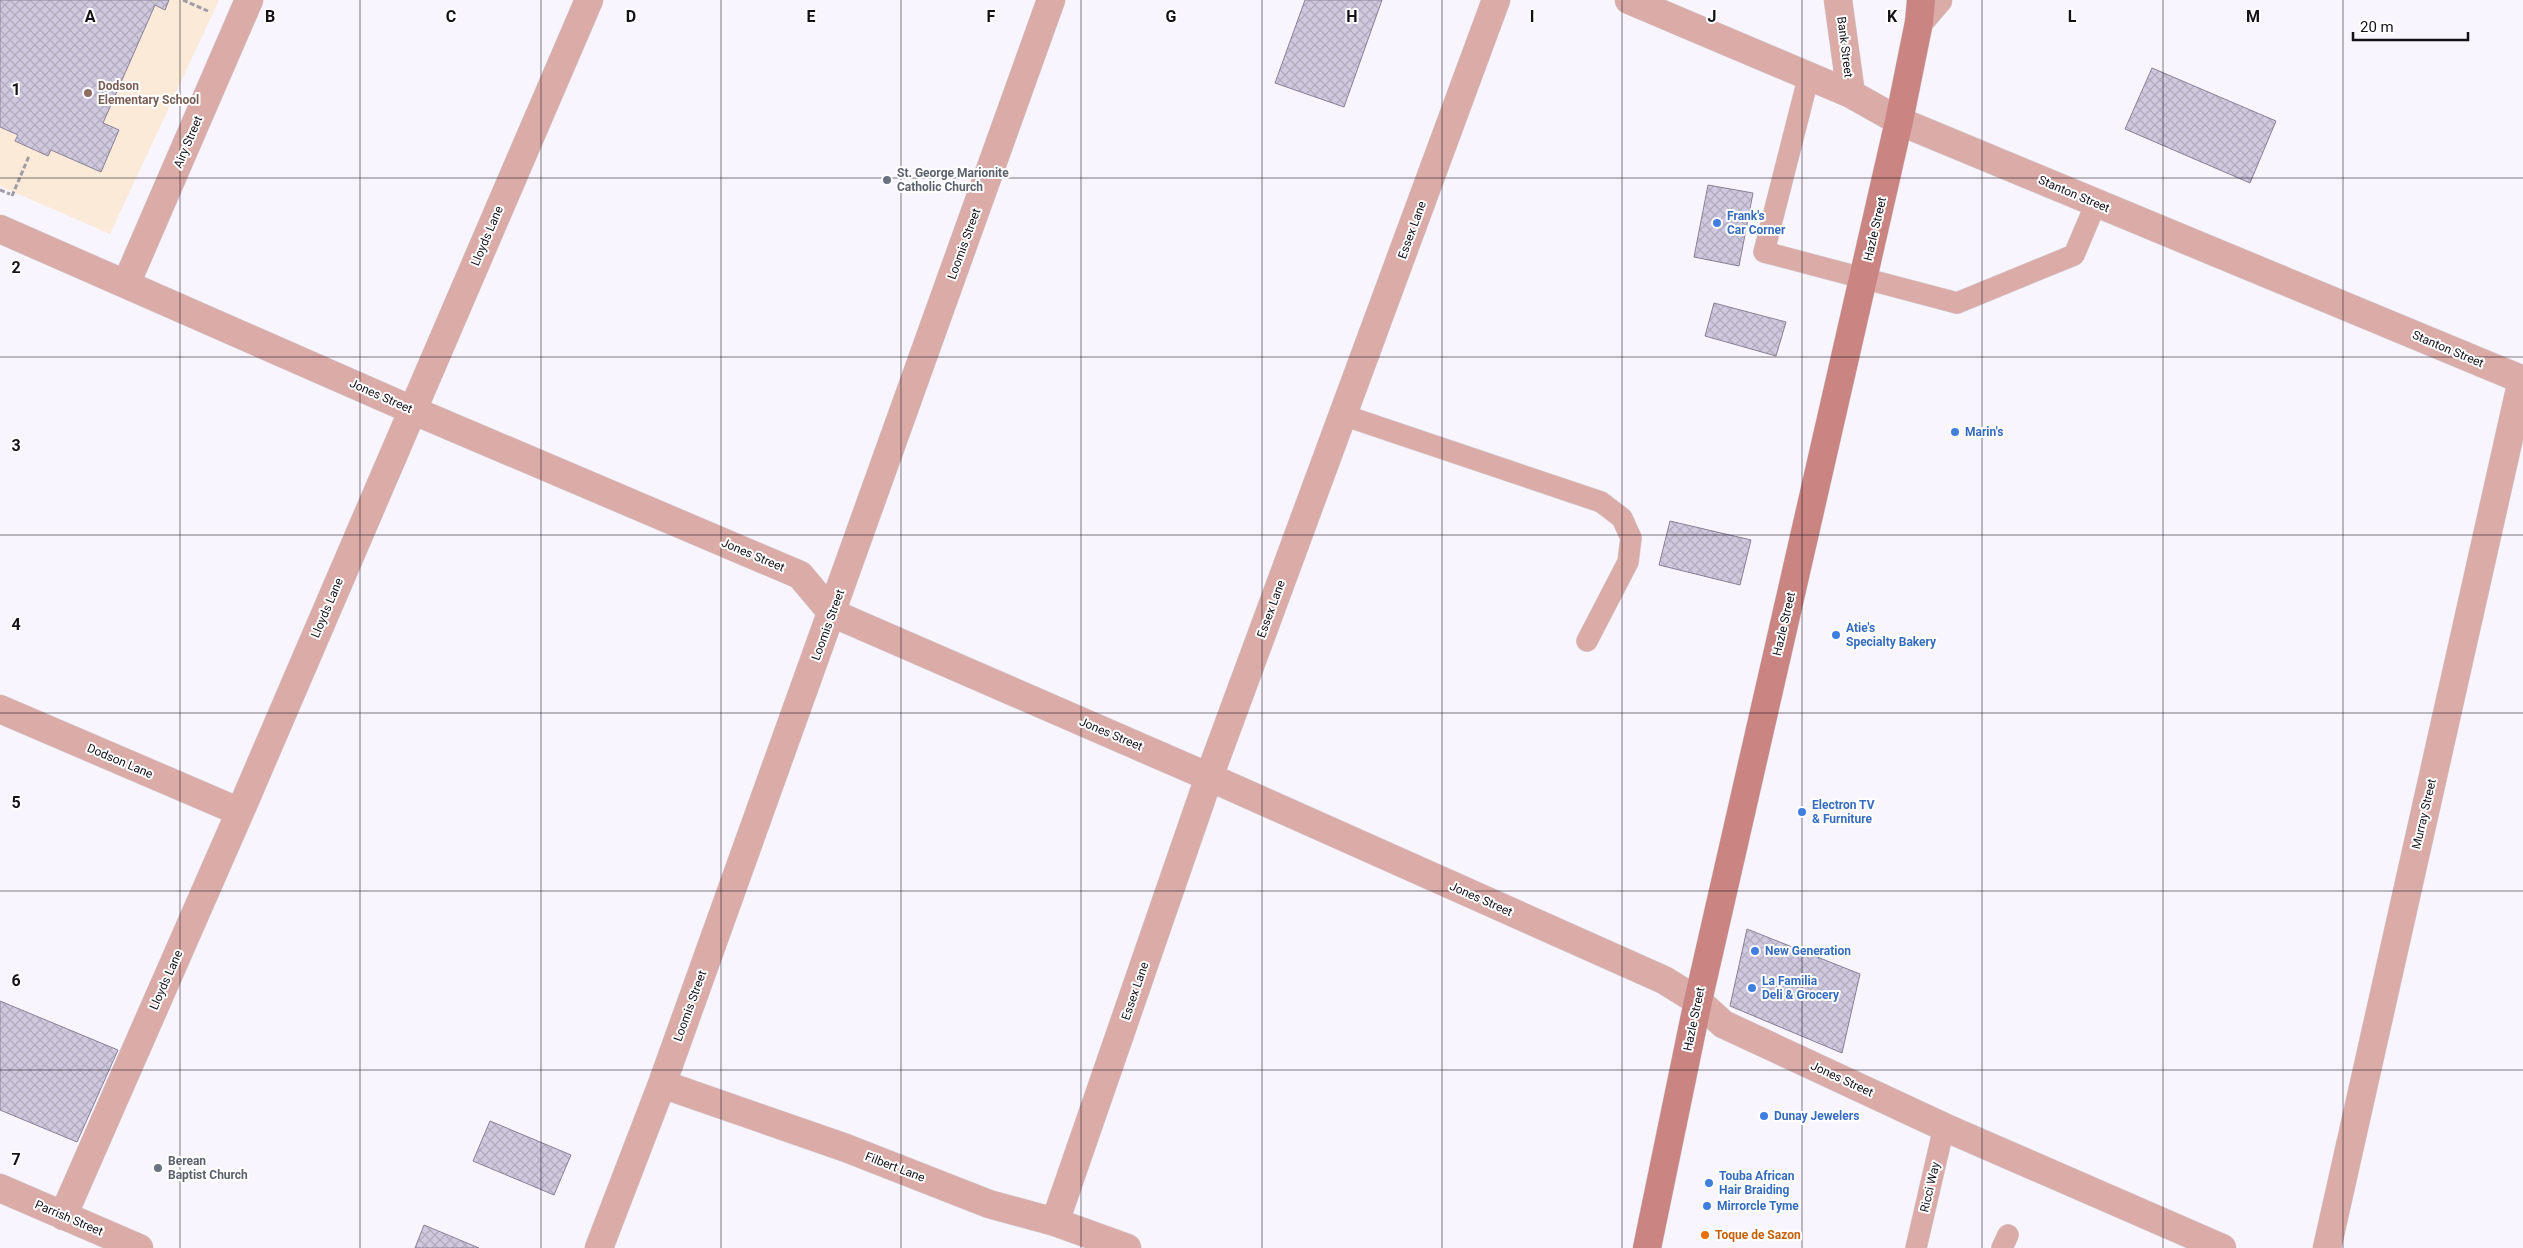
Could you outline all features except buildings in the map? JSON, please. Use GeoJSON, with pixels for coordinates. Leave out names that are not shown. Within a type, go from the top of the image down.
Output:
{"type":"FeatureCollection","features":[{"type":"Feature","properties":{"kind":"main road","name":"Hazle Street"},"geometry":{"type":"LineString","coordinates":[[1647,1248],[1698,1001],[1899,121],[1920,11]]}},
{"type":"Feature","properties":{"kind":"street","name":"Airy Street"},"geometry":{"type":"LineString","coordinates":[[126,284],[249,0]]}},
{"type":"Feature","properties":{"kind":"street","name":"Lloyds Lane"},"geometry":{"type":"LineString","coordinates":[[63,1216],[240,812],[589,0]]}},
{"type":"Feature","properties":{"kind":"street","name":"Loomis Street"},"geometry":{"type":"LineString","coordinates":[[599,1248],[662,1084],[1051,0]]}},
{"type":"Feature","properties":{"kind":"street","name":"Essex Lane"},"geometry":{"type":"LineString","coordinates":[[1054,1222],[1209,777],[1496,0]]}},
{"type":"Feature","properties":{"kind":"street","name":"Stanton Street"},"geometry":{"type":"LineString","coordinates":[[1629,0],[1851,94],[1899,121],[2522,380]]}},
{"type":"Feature","properties":{"kind":"street","name":"Bank Street"},"geometry":{"type":"LineString","coordinates":[[1838,0],[1851,94]]}},
{"type":"Feature","properties":{"kind":"street"},"geometry":{"type":"LineString","coordinates":[[1920,11],[1938,0]]}},
{"type":"Feature","properties":{"kind":"street","name":"Jones Street"},"geometry":{"type":"LineString","coordinates":[[0,228],[412,410],[800,576],[832,613],[1209,777],[1664,980],[1698,1001],[1723,1024],[1944,1126],[2222,1248]]}},
{"type":"Feature","properties":{"kind":"street","name":"Murray Street"},"geometry":{"type":"LineString","coordinates":[[2327,1248],[2522,380]]}},
{"type":"Feature","properties":{"kind":"street","name":"Dodson Lane"},"geometry":{"type":"LineString","coordinates":[[0,709],[240,812]]}},
{"type":"Feature","properties":{"kind":"street","name":"Filbert Lane"},"geometry":{"type":"LineString","coordinates":[[662,1084],[846,1148],[989,1204],[1054,1222],[1127,1248]]}},
{"type":"Feature","properties":{"kind":"street","name":"Parrish Street"},"geometry":{"type":"LineString","coordinates":[[0,1188],[139,1248]]}},
{"type":"Feature","properties":{"kind":"lane"},"geometry":{"type":"LineString","coordinates":[[1809,76],[1764,252],[1957,303],[2074,255],[2096,203]]}},
{"type":"Feature","properties":{"kind":"lane"},"geometry":{"type":"LineString","coordinates":[[1343,415],[1601,502],[1622,518],[1631,538],[1628,562],[1587,641]]}},
{"type":"Feature","properties":{"kind":"lane","name":"Ricci Way"},"geometry":{"type":"LineString","coordinates":[[1916,1248],[1944,1126]]}},
{"type":"Feature","properties":{"kind":"path"},"geometry":{"type":"LineString","coordinates":[[183,0],[213,14]]}},
{"type":"Feature","properties":{"kind":"path"},"geometry":{"type":"LineString","coordinates":[[12,196],[29,156]]}},
{"type":"Feature","properties":{"kind":"shaded area","name":"Dodson Elementary School"},"geometry":{"type":"Polygon","coordinates":[[[0,0],[219,0],[110,234],[0,186],[0,0]]]}},
{"type":"Feature","properties":{"kind":"place","name":"Dodson Elementary School"},"geometry":{"type":"Point","coordinates":[88,93]}},
{"type":"Feature","properties":{"kind":"place","name":"St. George Marionite Catholic Church"},"geometry":{"type":"Point","coordinates":[887,180]}},
{"type":"Feature","properties":{"kind":"place","name":"Frank's Car Corner"},"geometry":{"type":"Point","coordinates":[1717,223]}},
{"type":"Feature","properties":{"kind":"place","name":"Marin's"},"geometry":{"type":"Point","coordinates":[1955,432]}},
{"type":"Feature","properties":{"kind":"place","name":"Atie's Specialty Bakery"},"geometry":{"type":"Point","coordinates":[1836,635]}},
{"type":"Feature","properties":{"kind":"place","name":"Electron TV & Furniture"},"geometry":{"type":"Point","coordinates":[1802,812]}},
{"type":"Feature","properties":{"kind":"place","name":"New Generation"},"geometry":{"type":"Point","coordinates":[1755,951]}},
{"type":"Feature","properties":{"kind":"place","name":"La Familia Deli & Grocery"},"geometry":{"type":"Point","coordinates":[1752,988]}},
{"type":"Feature","properties":{"kind":"place","name":"Dunay Jewelers"},"geometry":{"type":"Point","coordinates":[1764,1116]}},
{"type":"Feature","properties":{"kind":"place","name":"Berean Baptist Church"},"geometry":{"type":"Point","coordinates":[158,1168]}},
{"type":"Feature","properties":{"kind":"place","name":"Touba African Hair Braiding"},"geometry":{"type":"Point","coordinates":[1709,1183]}},
{"type":"Feature","properties":{"kind":"place","name":"Mirrorcle Tyme"},"geometry":{"type":"Point","coordinates":[1707,1206]}},
{"type":"Feature","properties":{"kind":"place","name":"Toque de Sazon"},"geometry":{"type":"Point","coordinates":[1705,1235]}}]}
